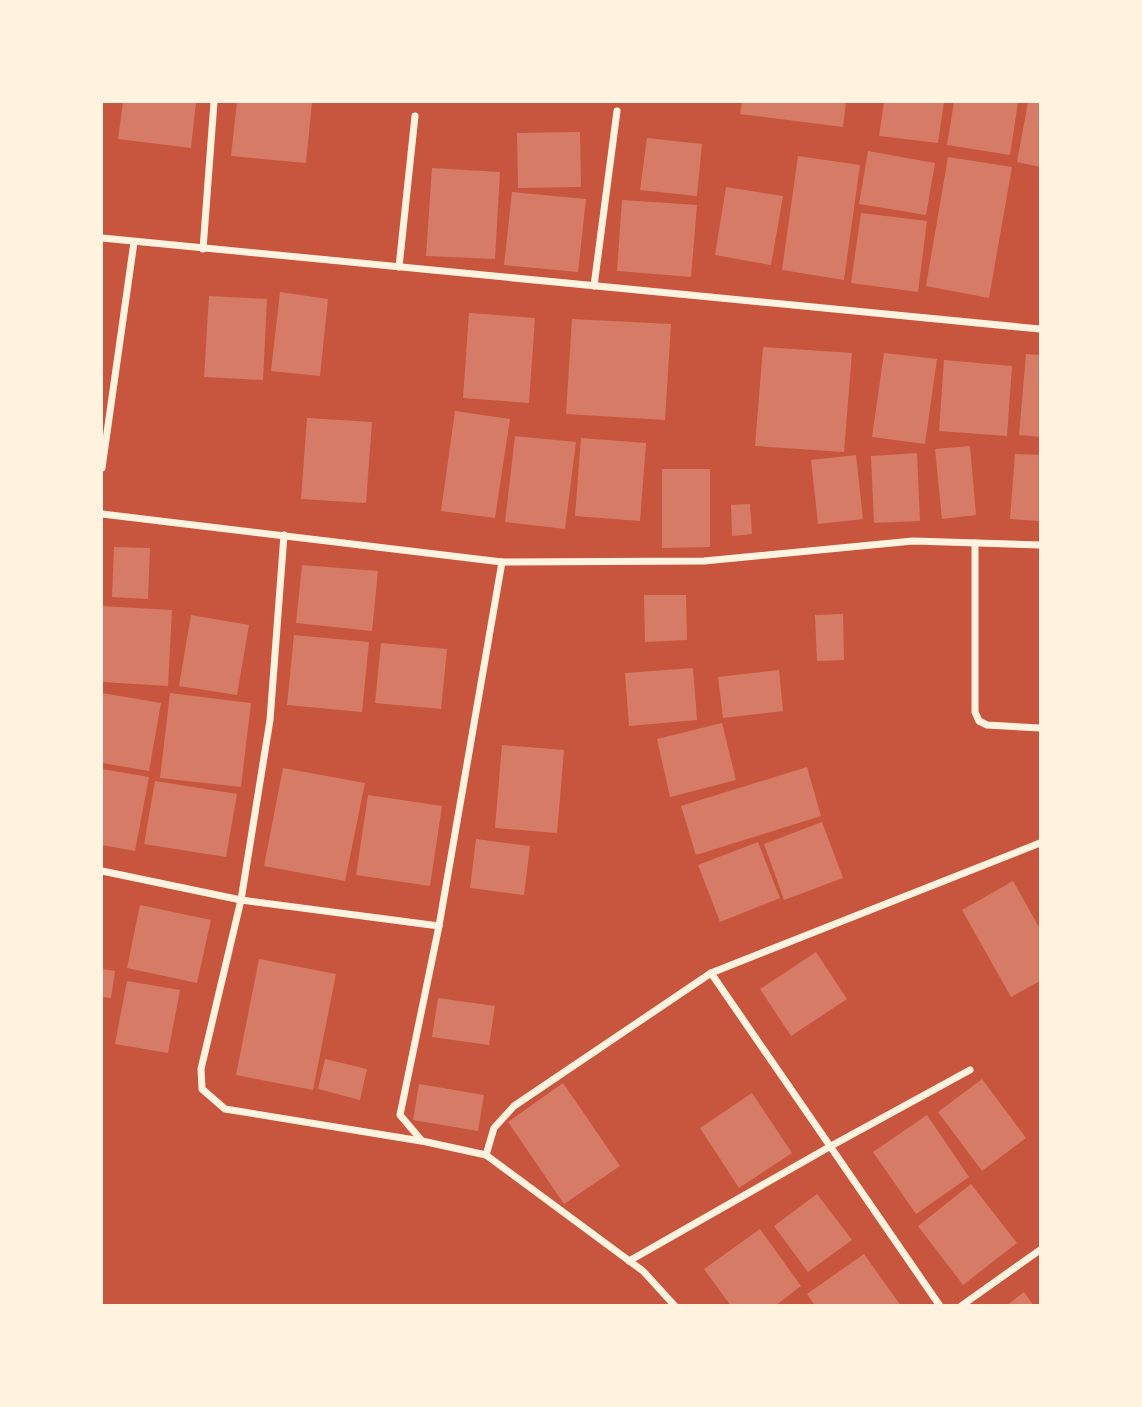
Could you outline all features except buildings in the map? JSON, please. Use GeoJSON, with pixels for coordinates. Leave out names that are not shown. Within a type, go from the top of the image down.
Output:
{"type":"FeatureCollection","features":[{"type":"Feature","properties":{"kind":"street"},"geometry":{"type":"LineString","coordinates":[[203,248],[214,102]]}},
{"type":"Feature","properties":{"kind":"street"},"geometry":{"type":"LineString","coordinates":[[594,286],[617,111]]}},
{"type":"Feature","properties":{"kind":"street"},"geometry":{"type":"LineString","coordinates":[[399,267],[415,117]]}},
{"type":"Feature","properties":{"kind":"street"},"geometry":{"type":"LineString","coordinates":[[102,238],[1041,329]]}},
{"type":"Feature","properties":{"kind":"street"},"geometry":{"type":"LineString","coordinates":[[102,468],[134,242]]}},
{"type":"Feature","properties":{"kind":"street"},"geometry":{"type":"LineString","coordinates":[[102,514],[502,562],[704,561],[913,541],[1041,545]]}},
{"type":"Feature","properties":{"kind":"street"},"geometry":{"type":"LineString","coordinates":[[284,535],[270,720],[241,900],[201,1069],[202,1089],[225,1109],[422,1141],[486,1155],[643,1272],[675,1306]]}},
{"type":"Feature","properties":{"kind":"street"},"geometry":{"type":"LineString","coordinates":[[975,543],[975,712],[979,721],[987,725],[1041,729]]}},
{"type":"Feature","properties":{"kind":"street"},"geometry":{"type":"LineString","coordinates":[[422,1141],[400,1115],[439,926],[502,562]]}},
{"type":"Feature","properties":{"kind":"street"},"geometry":{"type":"LineString","coordinates":[[486,1155],[494,1128],[514,1106],[711,972],[1041,843]]}},
{"type":"Feature","properties":{"kind":"street"},"geometry":{"type":"LineString","coordinates":[[102,872],[241,900],[439,926]]}},
{"type":"Feature","properties":{"kind":"street"},"geometry":{"type":"LineString","coordinates":[[711,972],[940,1306]]}},
{"type":"Feature","properties":{"kind":"street"},"geometry":{"type":"LineString","coordinates":[[629,1261],[970,1070]]}},
{"type":"Feature","properties":{"kind":"street"},"geometry":{"type":"LineString","coordinates":[[961,1306],[1041,1250]]}}]}
